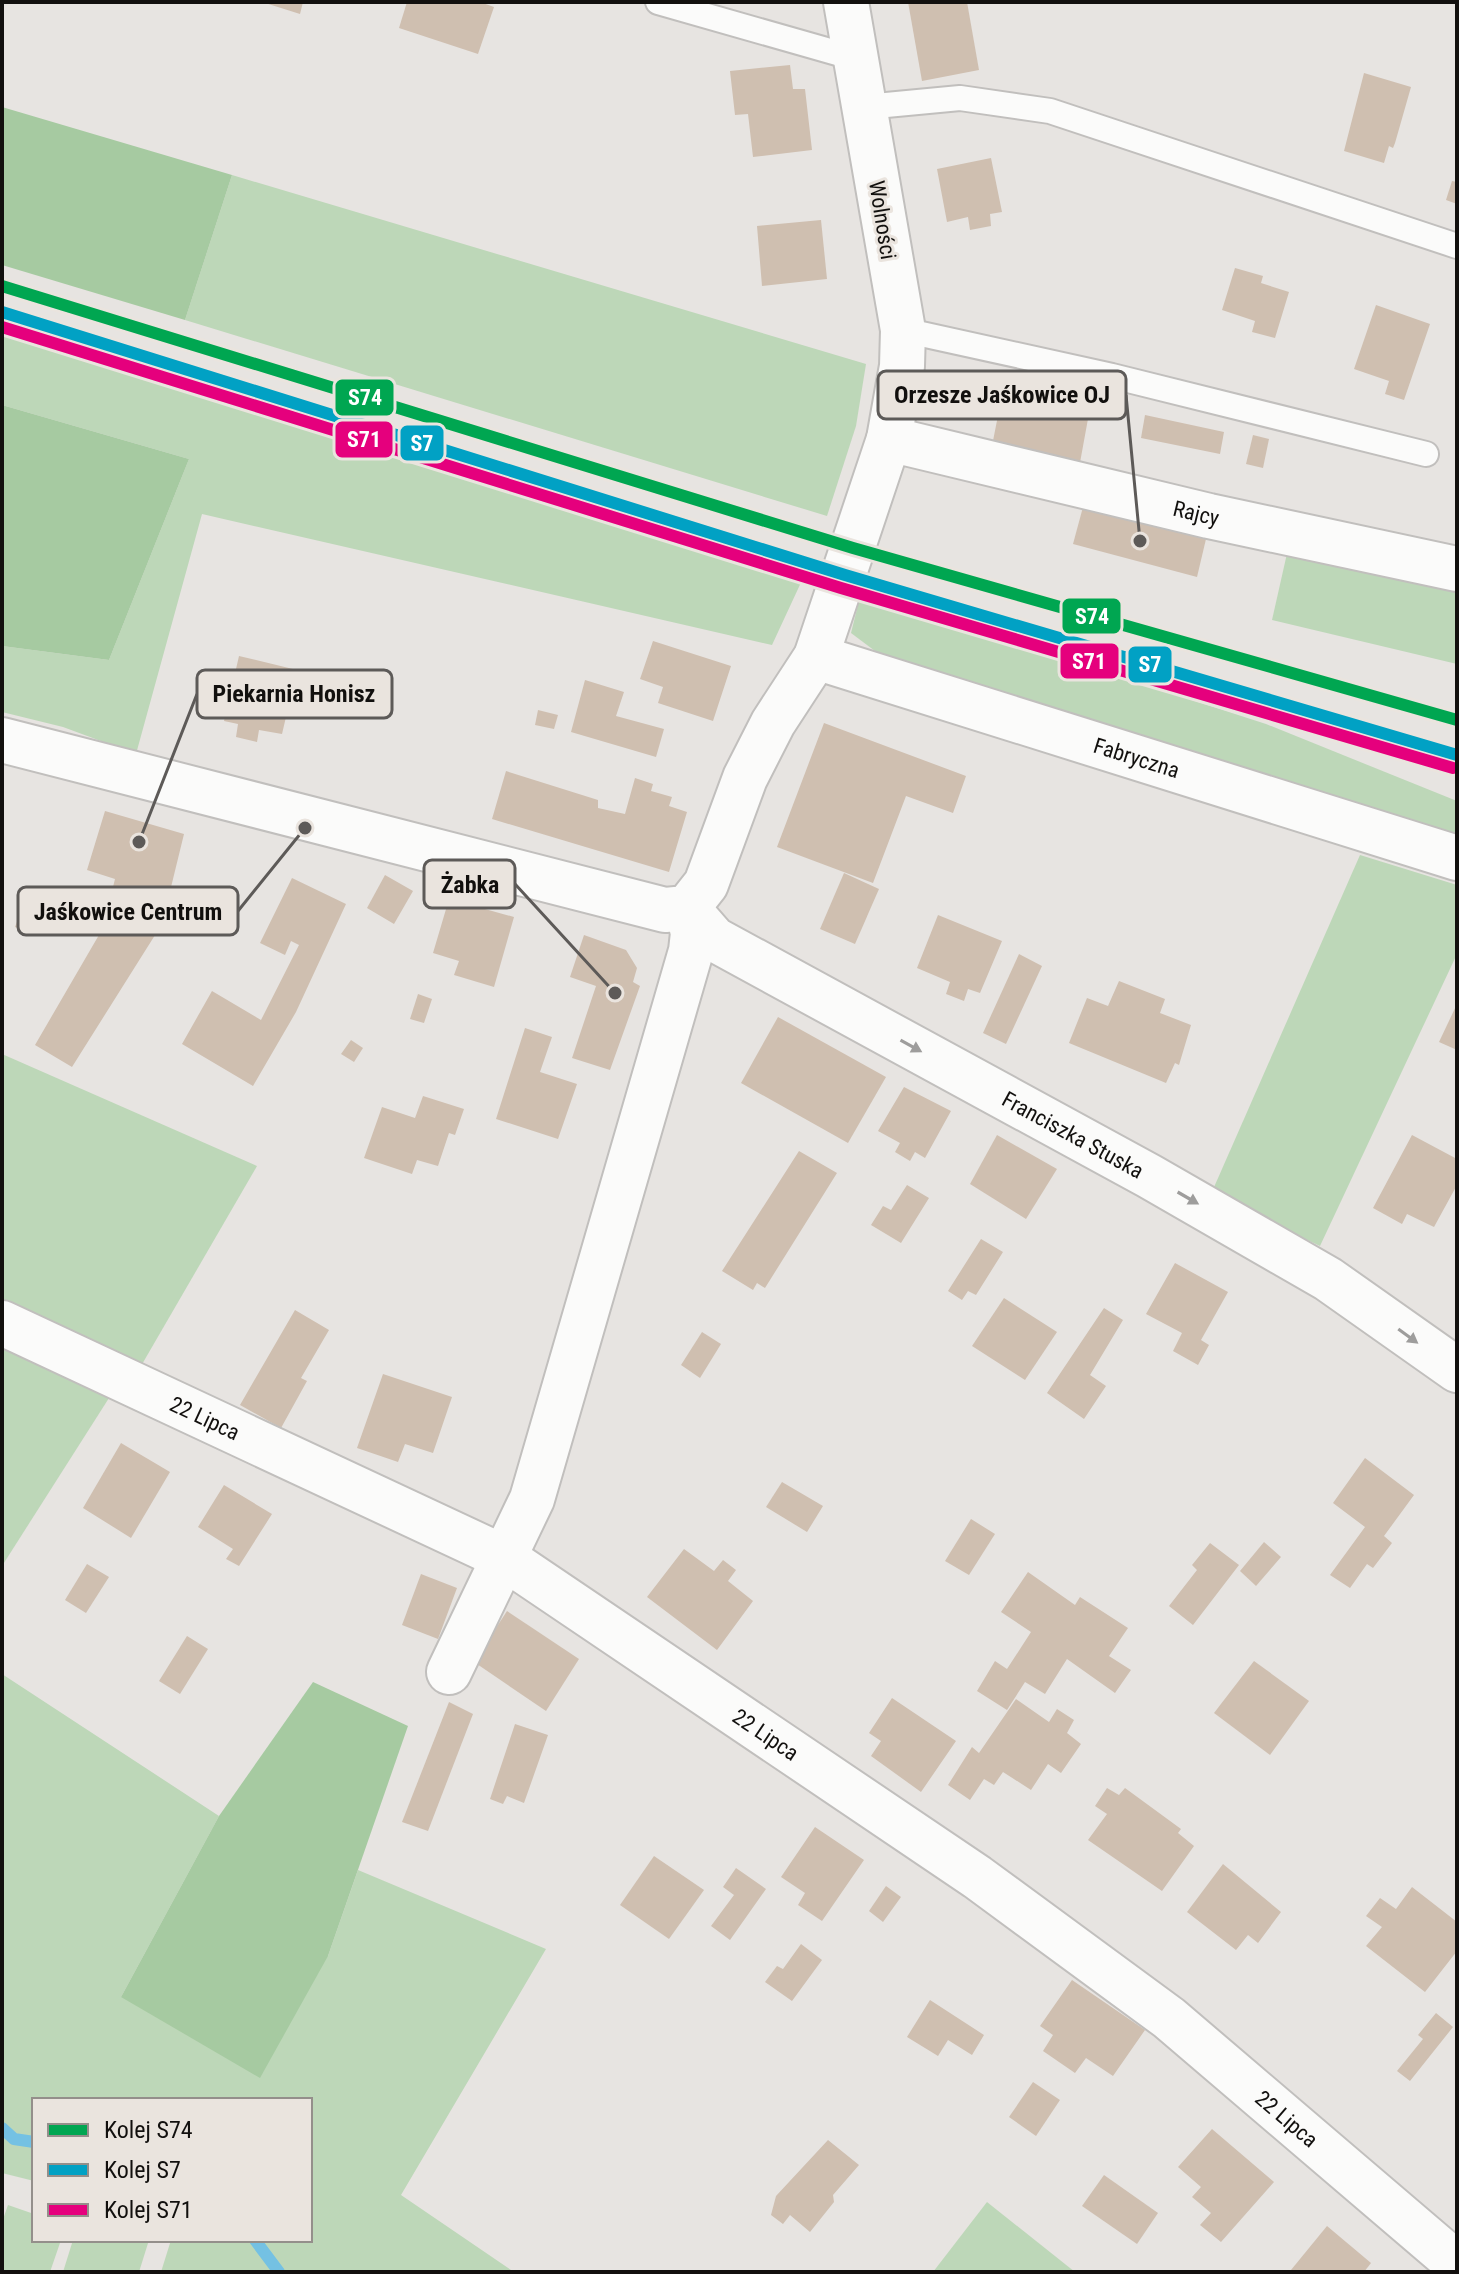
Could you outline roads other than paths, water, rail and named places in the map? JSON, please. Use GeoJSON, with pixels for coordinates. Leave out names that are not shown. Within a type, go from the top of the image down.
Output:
{"type":"FeatureCollection","features":[{"type":"Feature","properties":{"kind":"street","name":"Wolności"},"geometry":{"type":"LineString","coordinates":[[687,908],[706,884],[745,778],[773,723],[816,657],[889,439],[902,366],[903,330],[846,2]]}},
{"type":"Feature","properties":{"kind":"street","name":"Rajcy"},"geometry":{"type":"LineString","coordinates":[[889,439],[1209,516],[1457,569]]}},
{"type":"Feature","properties":{"kind":"street","name":"Fabryczna"},"geometry":{"type":"LineString","coordinates":[[816,657],[1457,858]]}},
{"type":"Feature","properties":{"kind":"street"},"geometry":{"type":"LineString","coordinates":[[2,740],[665,910],[687,908],[693,933],[691,951],[532,1499],[449,1672]]}},
{"type":"Feature","properties":{"kind":"street","name":"Franciszka Stuska"},"geometry":{"type":"LineString","coordinates":[[687,908],[714,939],[1328,1279],[1457,1370]]}},
{"type":"Feature","properties":{"kind":"street","name":"22 Lipca"},"geometry":{"type":"LineString","coordinates":[[2,1323],[503,1557],[977,1877],[1169,2018],[1457,2264]]}},
{"type":"Feature","properties":{"kind":"lane"},"geometry":{"type":"LineString","coordinates":[[658,2],[858,59]]}},
{"type":"Feature","properties":{"kind":"lane"},"geometry":{"type":"LineString","coordinates":[[865,107],[960,98],[1050,111],[1457,246]]}},
{"type":"Feature","properties":{"kind":"lane"},"geometry":{"type":"LineString","coordinates":[[903,330],[1112,376],[1426,454]]}},
{"type":"Feature","properties":{"kind":"waterway"},"geometry":{"type":"LineString","coordinates":[[2,2128],[14,2139],[32,2142]]}},
{"type":"Feature","properties":{"kind":"waterway"},"geometry":{"type":"LineString","coordinates":[[256,2242],[279,2272]]}},
{"type":"Feature","properties":{"kind":"rail line","name":"S74"},"geometry":{"type":"LineString","coordinates":[[2,286],[853,548],[1457,720]]}},
{"type":"Feature","properties":{"kind":"rail line","name":"S7"},"geometry":{"type":"LineString","coordinates":[[2,312],[845,575],[1457,755]]}},
{"type":"Feature","properties":{"kind":"rail line","name":"S71"},"geometry":{"type":"LineString","coordinates":[[2,327],[841,588],[1453,768]]}},
{"type":"Feature","properties":{"kind":"place","name":"Orzesze Jaśkowice OJ"},"geometry":{"type":"Point","coordinates":[1140,541]}},
{"type":"Feature","properties":{"kind":"place","name":"Jaśkowice Centrum"},"geometry":{"type":"Point","coordinates":[305,828]}},
{"type":"Feature","properties":{"kind":"place","name":"Piekarnia Honisz"},"geometry":{"type":"Point","coordinates":[139,842]}},
{"type":"Feature","properties":{"kind":"place","name":"Żabka"},"geometry":{"type":"Point","coordinates":[615,993]}}]}
